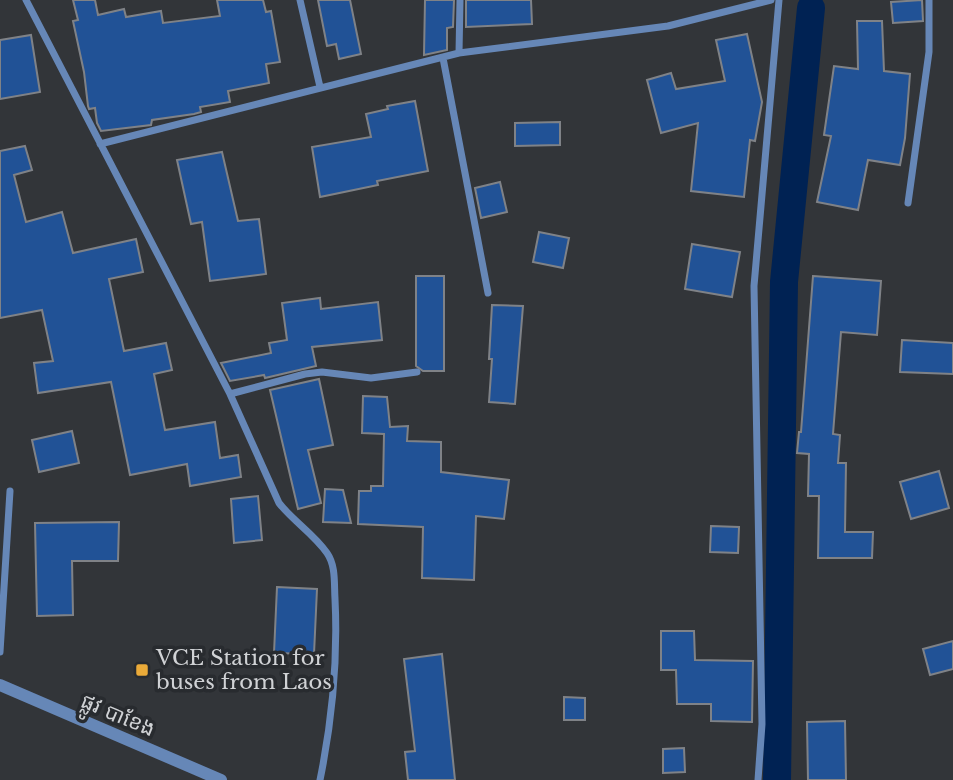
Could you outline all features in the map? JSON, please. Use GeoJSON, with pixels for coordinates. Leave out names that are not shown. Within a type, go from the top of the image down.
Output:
{"type":"FeatureCollection","features":[{"type":"Feature","properties":{"kind":"street"},"geometry":{"type":"LineString","coordinates":[[26,0],[230,394],[279,502],[288,515],[326,552],[333,566],[337,640],[328,743],[320,780]]}},
{"type":"Feature","properties":{"kind":"street"},"geometry":{"type":"LineString","coordinates":[[300,0],[320,87]]}},
{"type":"Feature","properties":{"kind":"street"},"geometry":{"type":"LineString","coordinates":[[459,54],[460,0]]}},
{"type":"Feature","properties":{"kind":"street"},"geometry":{"type":"LineString","coordinates":[[100,144],[459,54],[668,26],[771,0]]}},
{"type":"Feature","properties":{"kind":"street"},"geometry":{"type":"LineString","coordinates":[[758,780],[762,724],[754,286],[779,0]]}},
{"type":"Feature","properties":{"kind":"street"},"geometry":{"type":"LineString","coordinates":[[908,203],[929,52],[929,0]]}},
{"type":"Feature","properties":{"kind":"street"},"geometry":{"type":"LineString","coordinates":[[443,58],[488,293]]}},
{"type":"Feature","properties":{"kind":"street"},"geometry":{"type":"LineString","coordinates":[[230,394],[305,373],[322,372],[371,378],[417,372]]}},
{"type":"Feature","properties":{"kind":"street"},"geometry":{"type":"LineString","coordinates":[[0,652],[10,491]]}},
{"type":"Feature","properties":{"kind":"street","name":"ផ្លូវ បាខែង"},"geometry":{"type":"LineString","coordinates":[[0,685],[221,780]]}},
{"type":"Feature","properties":{"kind":"building"},"geometry":{"type":"Polygon","coordinates":[[[73,0],[95,0],[98,15],[124,9],[126,17],[161,11],[163,23],[220,16],[217,0],[263,0],[266,12],[271,11],[280,62],[266,64],[269,83],[228,91],[230,102],[200,107],[201,112],[194,114],[152,120],[151,125],[101,131],[95,108],[89,109],[88,106],[73,21],[78,20],[73,0]]]}},
{"type":"Feature","properties":{"kind":"building"},"geometry":{"type":"Polygon","coordinates":[[[318,0],[350,0],[361,54],[339,59],[336,44],[327,46],[318,0]]]}},
{"type":"Feature","properties":{"kind":"building"},"geometry":{"type":"Polygon","coordinates":[[[425,0],[454,0],[453,27],[447,28],[447,50],[424,55],[425,0]]]}},
{"type":"Feature","properties":{"kind":"building"},"geometry":{"type":"Polygon","coordinates":[[[466,0],[531,0],[532,24],[466,27],[466,0]]]}},
{"type":"Feature","properties":{"kind":"building"},"geometry":{"type":"Polygon","coordinates":[[[922,0],[923,21],[893,23],[891,2],[922,0]]]}},
{"type":"Feature","properties":{"kind":"building"},"geometry":{"type":"Polygon","coordinates":[[[857,21],[882,21],[884,71],[910,74],[900,165],[868,160],[858,210],[817,202],[831,136],[824,135],[834,66],[858,69],[857,21]]]}},
{"type":"Feature","properties":{"kind":"building"},"geometry":{"type":"Polygon","coordinates":[[[747,34],[762,102],[755,141],[750,140],[744,197],[691,191],[698,123],[661,133],[647,80],[671,73],[676,89],[725,81],[716,40],[747,34]]]}},
{"type":"Feature","properties":{"kind":"building"},"geometry":{"type":"Polygon","coordinates":[[[31,35],[40,92],[0,99],[0,40],[31,35]]]}},
{"type":"Feature","properties":{"kind":"building"},"geometry":{"type":"Polygon","coordinates":[[[415,101],[428,171],[377,181],[378,185],[320,197],[312,147],[371,137],[366,114],[388,109],[387,106],[415,101]]]}},
{"type":"Feature","properties":{"kind":"building"},"geometry":{"type":"Polygon","coordinates":[[[560,122],[560,145],[515,146],[515,123],[560,122]]]}},
{"type":"Feature","properties":{"kind":"building"},"geometry":{"type":"Polygon","coordinates":[[[25,146],[32,170],[14,175],[26,222],[62,212],[73,253],[136,239],[143,272],[109,279],[124,351],[166,343],[172,370],[154,374],[165,430],[215,422],[220,458],[238,455],[241,477],[190,486],[187,464],[130,475],[111,382],[38,393],[34,363],[53,361],[42,310],[0,318],[0,151],[25,146]]]}},
{"type":"Feature","properties":{"kind":"building"},"geometry":{"type":"Polygon","coordinates":[[[222,152],[238,221],[259,219],[266,274],[210,281],[202,222],[191,224],[177,160],[222,152]]]}},
{"type":"Feature","properties":{"kind":"building"},"geometry":{"type":"Polygon","coordinates":[[[500,182],[507,212],[481,218],[475,188],[500,182]]]}},
{"type":"Feature","properties":{"kind":"building"},"geometry":{"type":"Polygon","coordinates":[[[539,232],[569,238],[563,268],[533,262],[539,232]]]}},
{"type":"Feature","properties":{"kind":"building"},"geometry":{"type":"Polygon","coordinates":[[[692,244],[740,252],[732,297],[685,289],[692,244]]]}},
{"type":"Feature","properties":{"kind":"building"},"geometry":{"type":"Polygon","coordinates":[[[416,276],[444,276],[444,371],[423,371],[416,366],[416,276]]]}},
{"type":"Feature","properties":{"kind":"building"},"geometry":{"type":"Polygon","coordinates":[[[813,276],[881,281],[877,335],[841,332],[833,434],[840,435],[838,463],[846,463],[845,532],[873,532],[872,558],[818,558],[819,496],[808,496],[809,454],[797,453],[813,276]]]}},
{"type":"Feature","properties":{"kind":"building"},"geometry":{"type":"Polygon","coordinates":[[[320,298],[321,309],[378,302],[382,340],[312,347],[316,366],[265,378],[264,375],[230,381],[221,363],[271,353],[269,343],[287,340],[282,303],[320,298]]]}},
{"type":"Feature","properties":{"kind":"building"},"geometry":{"type":"Polygon","coordinates":[[[492,305],[523,306],[515,404],[489,402],[492,305]]]}},
{"type":"Feature","properties":{"kind":"building"},"geometry":{"type":"Polygon","coordinates":[[[902,340],[953,343],[953,374],[900,372],[902,340]]]}},
{"type":"Feature","properties":{"kind":"building"},"geometry":{"type":"Polygon","coordinates":[[[319,379],[333,445],[308,450],[321,503],[298,509],[270,390],[319,379]]]}},
{"type":"Feature","properties":{"kind":"building"},"geometry":{"type":"Polygon","coordinates":[[[363,396],[387,397],[390,427],[408,426],[407,441],[441,442],[441,472],[509,480],[504,519],[476,516],[474,580],[422,578],[423,527],[358,524],[359,491],[371,491],[371,486],[383,486],[384,434],[362,433],[363,396]]]}},
{"type":"Feature","properties":{"kind":"building"},"geometry":{"type":"Polygon","coordinates":[[[72,431],[79,463],[39,472],[32,440],[72,431]]]}},
{"type":"Feature","properties":{"kind":"building"},"geometry":{"type":"Polygon","coordinates":[[[939,471],[949,508],[911,519],[900,482],[939,471]]]}},
{"type":"Feature","properties":{"kind":"building"},"geometry":{"type":"Polygon","coordinates":[[[325,489],[343,490],[351,523],[323,522],[325,489]]]}},
{"type":"Feature","properties":{"kind":"building"},"geometry":{"type":"Polygon","coordinates":[[[258,496],[262,540],[234,543],[231,499],[258,496]]]}},
{"type":"Feature","properties":{"kind":"building"},"geometry":{"type":"Polygon","coordinates":[[[119,522],[118,561],[72,561],[73,615],[37,616],[35,523],[119,522]]]}},
{"type":"Feature","properties":{"kind":"building"},"geometry":{"type":"Polygon","coordinates":[[[711,526],[739,527],[738,553],[710,552],[711,526]]]}},
{"type":"Feature","properties":{"kind":"building"},"geometry":{"type":"Polygon","coordinates":[[[277,587],[317,589],[314,654],[274,653],[277,587]]]}},
{"type":"Feature","properties":{"kind":"building"},"geometry":{"type":"Polygon","coordinates":[[[661,631],[694,631],[695,660],[753,661],[752,722],[711,721],[711,704],[677,704],[676,670],[661,670],[661,631]]]}},
{"type":"Feature","properties":{"kind":"building"},"geometry":{"type":"Polygon","coordinates":[[[953,641],[953,669],[930,675],[923,649],[953,641]]]}},
{"type":"Feature","properties":{"kind":"building"},"geometry":{"type":"Polygon","coordinates":[[[442,654],[455,780],[408,780],[405,752],[415,751],[404,659],[442,654]]]}},
{"type":"Feature","properties":{"kind":"building"},"geometry":{"type":"Polygon","coordinates":[[[564,697],[585,698],[585,720],[564,720],[564,697]]]}},
{"type":"Feature","properties":{"kind":"building"},"geometry":{"type":"Polygon","coordinates":[[[845,721],[846,780],[808,780],[807,722],[845,721]]]}},
{"type":"Feature","properties":{"kind":"building"},"geometry":{"type":"Polygon","coordinates":[[[684,748],[685,772],[663,773],[663,749],[684,748]]]}},
{"type":"Feature","properties":{"kind":"waterway"},"geometry":{"type":"LineString","coordinates":[[777,780],[784,282],[811,8]]}},
{"type":"Feature","properties":{"kind":"place","name":"VCE Station for buses from Laos"},"geometry":{"type":"Point","coordinates":[142,670]}}]}
